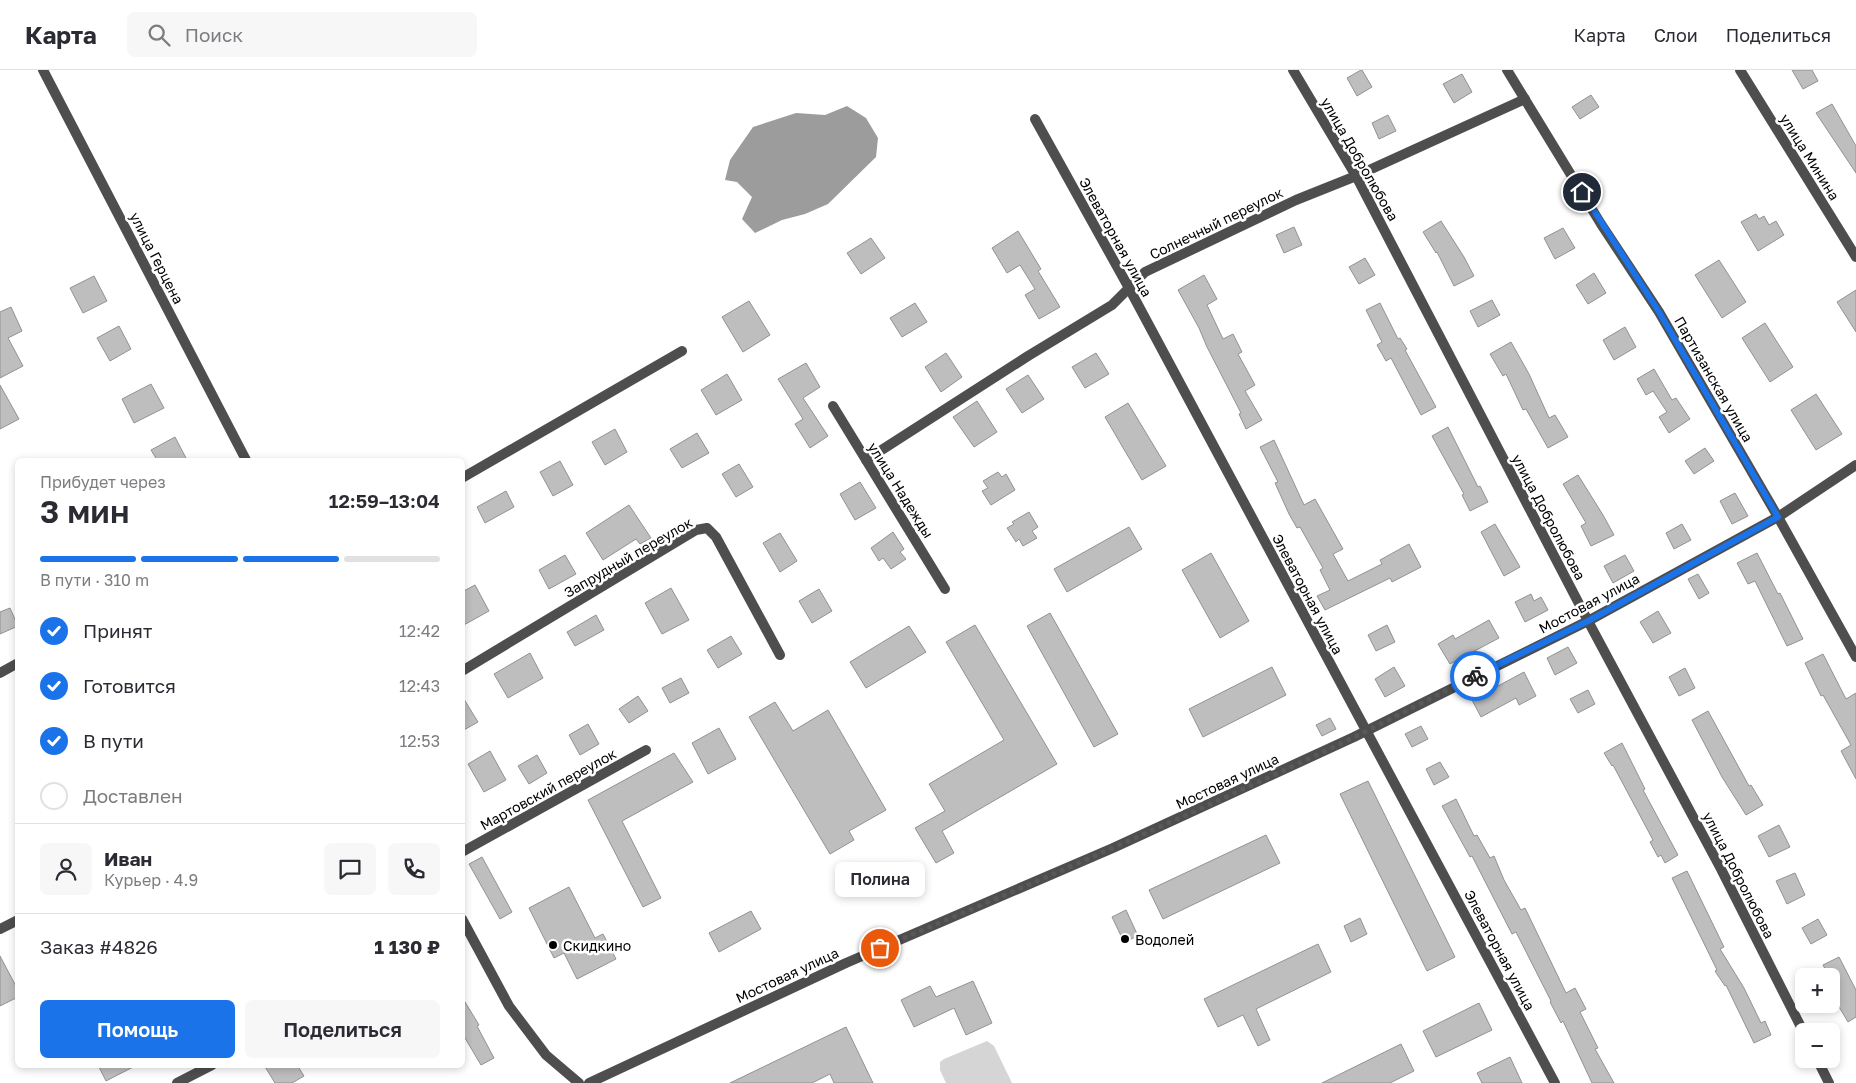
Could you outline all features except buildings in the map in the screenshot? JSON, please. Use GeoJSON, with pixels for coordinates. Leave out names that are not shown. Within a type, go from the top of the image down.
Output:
{"type":"FeatureCollection","features":[{"type":"Feature","properties":{"kind":"street","name":"улица Герцена"},"geometry":{"type":"LineString","coordinates":[[43,70],[245,458]]}},
{"type":"Feature","properties":{"kind":"street","name":"улица Добролюбова"},"geometry":{"type":"LineString","coordinates":[[1292,70],[1356,176],[1588,621],[1721,869],[1799,1023]]}},
{"type":"Feature","properties":{"kind":"street","name":"Партизанская улица"},"geometry":{"type":"LineString","coordinates":[[1506,70],[1659,312],[1778,517],[1856,657]]}},
{"type":"Feature","properties":{"kind":"street","name":"улица Минина"},"geometry":{"type":"LineString","coordinates":[[1740,70],[1856,257]]}},
{"type":"Feature","properties":{"kind":"street","name":"Солнечный переулок"},"geometry":{"type":"LineString","coordinates":[[866,460],[1028,356],[1112,305],[1144,272],[1296,200],[1356,176],[1525,99]]}},
{"type":"Feature","properties":{"kind":"street","name":"Элеваторная улица"},"geometry":{"type":"LineString","coordinates":[[1035,119],[1129,288],[1555,1083]]}},
{"type":"Feature","properties":{"kind":"street"},"geometry":{"type":"LineString","coordinates":[[465,476],[682,351]]}},
{"type":"Feature","properties":{"kind":"street","name":"улица Надежды"},"geometry":{"type":"LineString","coordinates":[[833,406],[945,589]]}},
{"type":"Feature","properties":{"kind":"street","name":"Мостовая улица"},"geometry":{"type":"LineString","coordinates":[[588,1083],[846,963],[1122,844],[1306,760],[1588,621],[1778,517],[1856,465]]}},
{"type":"Feature","properties":{"kind":"street","name":"Запрудный переулок"},"geometry":{"type":"LineString","coordinates":[[465,669],[696,530],[707,528],[716,538],[780,655]]}},
{"type":"Feature","properties":{"kind":"street"},"geometry":{"type":"LineString","coordinates":[[0,673],[15,666]]}},
{"type":"Feature","properties":{"kind":"street","name":"Мартовский переулок"},"geometry":{"type":"LineString","coordinates":[[465,850],[646,750]]}},
{"type":"Feature","properties":{"kind":"street"},"geometry":{"type":"LineString","coordinates":[[0,928],[15,921]]}},
{"type":"Feature","properties":{"kind":"street"},"geometry":{"type":"LineString","coordinates":[[465,932],[508,1006],[546,1055],[579,1083]]}},
{"type":"Feature","properties":{"kind":"street"},"geometry":{"type":"LineString","coordinates":[[177,1083],[206,1068]]}},
{"type":"Feature","properties":{"kind":"street"},"geometry":{"type":"LineString","coordinates":[[1822,1068],[1829,1083]]}},
{"type":"Feature","properties":{"kind":"shaded area"},"geometry":{"type":"Polygon","coordinates":[[[847,106],[866,118],[878,138],[876,157],[828,204],[805,214],[782,220],[755,233],[742,219],[752,197],[737,182],[725,180],[730,160],[753,127],[796,113],[825,115],[847,106]]]}},
{"type":"Feature","properties":{"kind":"shaded area"},"geometry":{"type":"Polygon","coordinates":[[[987,1041],[994,1046],[1012,1083],[946,1083],[940,1070],[940,1062],[987,1041]]]}},
{"type":"Feature","properties":{"kind":"way so far"},"geometry":{"type":"LineString","coordinates":[[880,948],[1206,806],[1338,745],[1475,676]]}},
{"type":"Feature","properties":{"kind":"place","name":"Водолей"},"geometry":{"type":"Point","coordinates":[1125,939]}},
{"type":"Feature","properties":{"kind":"place","name":"Скидкино"},"geometry":{"type":"Point","coordinates":[553,945]}},
{"type":"Feature","properties":{"kind":"place","name":"Полина"},"geometry":{"type":"Point","coordinates":[880,948]}},
{"type":"Feature","properties":{"kind":"route"},"geometry":{"type":"LineString","coordinates":[[1475,676],[1588,621],[1778,517],[1659,312],[1582,192]]}}]}
